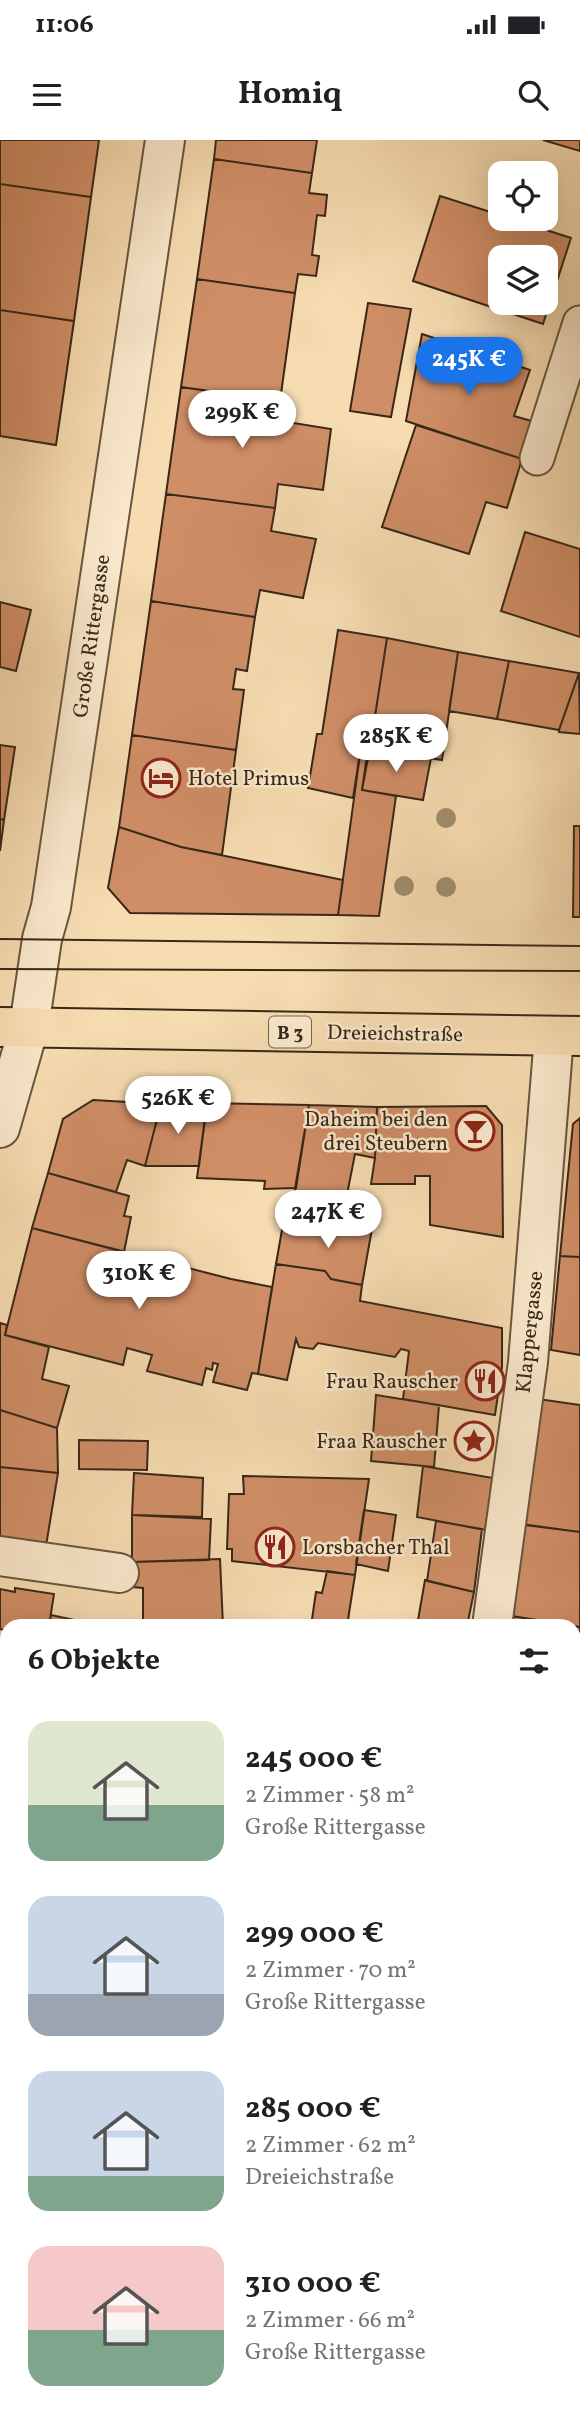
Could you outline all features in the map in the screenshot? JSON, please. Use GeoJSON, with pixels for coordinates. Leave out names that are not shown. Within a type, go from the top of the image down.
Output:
{"type":"FeatureCollection","features":[{"type":"Feature","properties":{"kind":"main road","name":"Dreieichstraße"},"geometry":{"type":"LineString","coordinates":[[14,1027],[567,1036]]}},
{"type":"Feature","properties":{"kind":"street","name":"Große Rittergasse"},"geometry":{"type":"LineString","coordinates":[[0,1128],[14,1027],[42,939],[55,880],[165,140]]}},
{"type":"Feature","properties":{"kind":"street","name":"Klappergasse"},"geometry":{"type":"LineString","coordinates":[[493,1619],[528,1362],[567,1036]]}},
{"type":"Feature","properties":{"kind":"street"},"geometry":{"type":"LineString","coordinates":[[0,1556],[119,1573]]}},
{"type":"Feature","properties":{"kind":"lane"},"geometry":{"type":"LineString","coordinates":[[537,458],[580,323]]}},
{"type":"Feature","properties":{"kind":"building"},"geometry":{"type":"Polygon","coordinates":[[[0,140],[99,140],[91,197],[0,184],[0,140]]]}},
{"type":"Feature","properties":{"kind":"building"},"geometry":{"type":"Polygon","coordinates":[[[216,140],[317,140],[312,173],[214,159],[216,140]]]}},
{"type":"Feature","properties":{"kind":"building"},"geometry":{"type":"Polygon","coordinates":[[[543,140],[580,140],[580,151],[543,140]]]}},
{"type":"Feature","properties":{"kind":"building"},"geometry":{"type":"Polygon","coordinates":[[[214,159],[312,173],[309,193],[327,195],[325,216],[317,215],[312,255],[319,256],[316,276],[298,274],[295,293],[197,279],[214,159]]]}},
{"type":"Feature","properties":{"kind":"building"},"geometry":{"type":"Polygon","coordinates":[[[0,184],[91,197],[74,321],[0,310],[0,184]]]}},
{"type":"Feature","properties":{"kind":"building"},"geometry":{"type":"Polygon","coordinates":[[[440,196],[488,211],[488,231],[549,231],[571,238],[558,278],[558,245],[488,245],[488,306],[413,281],[440,196]]]}},
{"type":"Feature","properties":{"kind":"building"},"geometry":{"type":"Polygon","coordinates":[[[197,279],[295,293],[280,401],[181,387],[197,279]]]}},
{"type":"Feature","properties":{"kind":"building"},"geometry":{"type":"Polygon","coordinates":[[[368,303],[411,309],[391,417],[350,411],[368,303]]]}},
{"type":"Feature","properties":{"kind":"building"},"geometry":{"type":"Polygon","coordinates":[[[0,310],[74,321],[56,445],[0,436],[0,310]]]}},
{"type":"Feature","properties":{"kind":"building"},"geometry":{"type":"Polygon","coordinates":[[[516,315],[546,315],[543,324],[516,315]]]}},
{"type":"Feature","properties":{"kind":"building"},"geometry":{"type":"Polygon","coordinates":[[[422,334],[530,370],[514,416],[535,422],[522,459],[406,421],[422,334]]]}},
{"type":"Feature","properties":{"kind":"building"},"geometry":{"type":"Polygon","coordinates":[[[181,387],[290,403],[287,422],[331,429],[323,490],[278,484],[275,508],[166,494],[181,387]]]}},
{"type":"Feature","properties":{"kind":"building"},"geometry":{"type":"Polygon","coordinates":[[[416,425],[522,459],[507,508],[486,502],[469,554],[382,527],[416,425]]]}},
{"type":"Feature","properties":{"kind":"building"},"geometry":{"type":"Polygon","coordinates":[[[166,494],[275,508],[271,531],[316,539],[303,598],[260,590],[255,617],[151,601],[166,494]]]}},
{"type":"Feature","properties":{"kind":"building"},"geometry":{"type":"Polygon","coordinates":[[[525,532],[580,549],[580,637],[501,611],[525,532]]]}},
{"type":"Feature","properties":{"kind":"building"},"geometry":{"type":"Polygon","coordinates":[[[151,601],[255,617],[247,671],[236,669],[233,689],[244,690],[236,750],[132,735],[151,601]]]}},
{"type":"Feature","properties":{"kind":"building"},"geometry":{"type":"Polygon","coordinates":[[[0,602],[31,610],[16,671],[0,667],[0,602]]]}},
{"type":"Feature","properties":{"kind":"building"},"geometry":{"type":"Polygon","coordinates":[[[338,630],[387,638],[371,742],[362,740],[353,798],[308,788],[317,734],[322,734],[338,630]]]}},
{"type":"Feature","properties":{"kind":"building"},"geometry":{"type":"Polygon","coordinates":[[[387,638],[458,652],[442,760],[370,749],[387,638]]]}},
{"type":"Feature","properties":{"kind":"building"},"geometry":{"type":"Polygon","coordinates":[[[458,652],[509,661],[497,719],[449,711],[458,652]]]}},
{"type":"Feature","properties":{"kind":"building"},"geometry":{"type":"Polygon","coordinates":[[[509,661],[579,673],[559,730],[497,719],[509,661]]]}},
{"type":"Feature","properties":{"kind":"building"},"geometry":{"type":"Polygon","coordinates":[[[579,673],[580,734],[559,732],[559,730],[579,673]]]}},
{"type":"Feature","properties":{"kind":"building"},"geometry":{"type":"Polygon","coordinates":[[[132,735],[236,750],[222,855],[181,847],[119,827],[132,735]]]}},
{"type":"Feature","properties":{"kind":"building"},"geometry":{"type":"Polygon","coordinates":[[[362,740],[371,742],[362,790],[396,796],[379,916],[338,915],[362,740]]]}},
{"type":"Feature","properties":{"kind":"building"},"geometry":{"type":"Polygon","coordinates":[[[0,745],[15,747],[4,820],[0,819],[0,745]]]}},
{"type":"Feature","properties":{"kind":"building"},"geometry":{"type":"Polygon","coordinates":[[[368,749],[431,758],[423,800],[362,790],[368,749]]]}},
{"type":"Feature","properties":{"kind":"building"},"geometry":{"type":"Polygon","coordinates":[[[0,819],[4,820],[0,851],[0,819]]]}},
{"type":"Feature","properties":{"kind":"building"},"geometry":{"type":"Polygon","coordinates":[[[574,826],[580,826],[580,917],[573,917],[574,826]]]}},
{"type":"Feature","properties":{"kind":"building"},"geometry":{"type":"Polygon","coordinates":[[[119,827],[181,847],[343,880],[338,915],[130,913],[108,888],[119,827]]]}},
{"type":"Feature","properties":{"kind":"building"},"geometry":{"type":"Polygon","coordinates":[[[93,1100],[161,1104],[145,1166],[127,1160],[116,1192],[48,1173],[63,1119],[93,1100]]]}},
{"type":"Feature","properties":{"kind":"building"},"geometry":{"type":"Polygon","coordinates":[[[207,1103],[309,1105],[296,1188],[264,1189],[265,1181],[197,1178],[207,1103]]]}},
{"type":"Feature","properties":{"kind":"building"},"geometry":{"type":"Polygon","coordinates":[[[207,1103],[199,1166],[145,1166],[161,1104],[207,1103]]]}},
{"type":"Feature","properties":{"kind":"building"},"geometry":{"type":"Polygon","coordinates":[[[309,1105],[377,1107],[375,1158],[355,1154],[339,1235],[289,1225],[309,1105]]]}},
{"type":"Feature","properties":{"kind":"building"},"geometry":{"type":"Polygon","coordinates":[[[486,1106],[502,1125],[503,1237],[430,1225],[430,1176],[415,1176],[415,1184],[371,1184],[377,1107],[486,1106]]]}},
{"type":"Feature","properties":{"kind":"building"},"geometry":{"type":"Polygon","coordinates":[[[580,1118],[580,1257],[560,1256],[573,1124],[580,1118]]]}},
{"type":"Feature","properties":{"kind":"building"},"geometry":{"type":"Polygon","coordinates":[[[48,1173],[129,1196],[124,1216],[131,1217],[124,1252],[32,1228],[48,1173]]]}},
{"type":"Feature","properties":{"kind":"building"},"geometry":{"type":"Polygon","coordinates":[[[343,1218],[373,1223],[362,1285],[331,1279],[325,1271],[276,1264],[283,1224],[339,1235],[343,1218]]]}},
{"type":"Feature","properties":{"kind":"building"},"geometry":{"type":"Polygon","coordinates":[[[32,1228],[272,1287],[258,1374],[252,1373],[247,1390],[213,1382],[218,1364],[213,1363],[212,1370],[206,1368],[202,1385],[147,1371],[152,1355],[127,1348],[123,1365],[5,1335],[32,1228]]]}},
{"type":"Feature","properties":{"kind":"building"},"geometry":{"type":"Polygon","coordinates":[[[560,1256],[580,1257],[580,1355],[551,1350],[560,1256]]]}},
{"type":"Feature","properties":{"kind":"building"},"geometry":{"type":"Polygon","coordinates":[[[276,1264],[325,1271],[331,1279],[362,1285],[360,1301],[502,1328],[502,1367],[495,1415],[403,1399],[409,1351],[401,1349],[395,1357],[318,1343],[313,1349],[299,1347],[296,1339],[287,1380],[258,1374],[276,1264]]]}},
{"type":"Feature","properties":{"kind":"building"},"geometry":{"type":"Polygon","coordinates":[[[0,1323],[7,1325],[5,1335],[49,1347],[42,1379],[69,1386],[57,1428],[0,1410],[0,1323]]]}},
{"type":"Feature","properties":{"kind":"building"},"geometry":{"type":"Polygon","coordinates":[[[376,1395],[439,1405],[434,1467],[371,1461],[376,1395]]]}},
{"type":"Feature","properties":{"kind":"building"},"geometry":{"type":"Polygon","coordinates":[[[538,1399],[580,1405],[580,1532],[521,1524],[538,1399]]]}},
{"type":"Feature","properties":{"kind":"building"},"geometry":{"type":"Polygon","coordinates":[[[0,1410],[57,1428],[58,1473],[0,1467],[0,1410]]]}},
{"type":"Feature","properties":{"kind":"building"},"geometry":{"type":"Polygon","coordinates":[[[79,1440],[148,1441],[147,1470],[79,1469],[79,1440]]]}},
{"type":"Feature","properties":{"kind":"building"},"geometry":{"type":"Polygon","coordinates":[[[423,1466],[493,1478],[485,1530],[417,1517],[423,1466]]]}},
{"type":"Feature","properties":{"kind":"building"},"geometry":{"type":"Polygon","coordinates":[[[0,1467],[58,1473],[46,1546],[0,1539],[0,1467]]]}},
{"type":"Feature","properties":{"kind":"building"},"geometry":{"type":"Polygon","coordinates":[[[134,1473],[203,1478],[202,1517],[132,1515],[134,1473]]]}},
{"type":"Feature","properties":{"kind":"building"},"geometry":{"type":"Polygon","coordinates":[[[243,1476],[369,1479],[355,1575],[232,1561],[232,1549],[227,1549],[229,1494],[244,1494],[243,1476]]]}},
{"type":"Feature","properties":{"kind":"building"},"geometry":{"type":"Polygon","coordinates":[[[364,1510],[396,1515],[388,1571],[356,1564],[364,1510]]]}},
{"type":"Feature","properties":{"kind":"building"},"geometry":{"type":"Polygon","coordinates":[[[132,1515],[211,1519],[209,1560],[132,1562],[132,1515]]]}},
{"type":"Feature","properties":{"kind":"building"},"geometry":{"type":"Polygon","coordinates":[[[436,1521],[482,1529],[474,1592],[427,1581],[436,1521]]]}},
{"type":"Feature","properties":{"kind":"building"},"geometry":{"type":"Polygon","coordinates":[[[525,1525],[580,1532],[580,1619],[531,1619],[512,1616],[525,1525]]]}},
{"type":"Feature","properties":{"kind":"building"},"geometry":{"type":"Polygon","coordinates":[[[220,1559],[223,1619],[143,1619],[143,1588],[132,1587],[132,1562],[220,1559]]]}},
{"type":"Feature","properties":{"kind":"building"},"geometry":{"type":"Polygon","coordinates":[[[327,1571],[355,1575],[348,1619],[312,1619],[316,1592],[322,1593],[327,1571]]]}},
{"type":"Feature","properties":{"kind":"building"},"geometry":{"type":"Polygon","coordinates":[[[425,1580],[474,1592],[468,1619],[418,1619],[425,1580]]]}},
{"type":"Feature","properties":{"kind":"building"},"geometry":{"type":"Polygon","coordinates":[[[15,1588],[54,1594],[50,1619],[0,1619],[0,1589],[15,1592],[15,1588]]]}},
{"type":"Feature","properties":{"kind":"building"},"geometry":{"type":"Polygon","coordinates":[[[51,1615],[70,1619],[50,1619],[51,1615]]]}},
{"type":"Feature","properties":{"kind":"tram line"},"geometry":{"type":"LineString","coordinates":[[0,939],[580,946]]}},
{"type":"Feature","properties":{"kind":"tram line"},"geometry":{"type":"LineString","coordinates":[[0,969],[580,971]]}},
{"type":"Feature","properties":{"kind":"place","name":"Hotel Primus"},"geometry":{"type":"Point","coordinates":[161,778]}},
{"type":"Feature","properties":{"kind":"place","name":"Daheim bei den drei Steubern"},"geometry":{"type":"Point","coordinates":[475,1131]}},
{"type":"Feature","properties":{"kind":"place","name":"Frau Rauscher"},"geometry":{"type":"Point","coordinates":[485,1381]}},
{"type":"Feature","properties":{"kind":"place","name":"Fraa Rauscher"},"geometry":{"type":"Point","coordinates":[474,1441]}},
{"type":"Feature","properties":{"kind":"place","name":"Lorsbacher Thal"},"geometry":{"type":"Point","coordinates":[275,1547]}}]}
